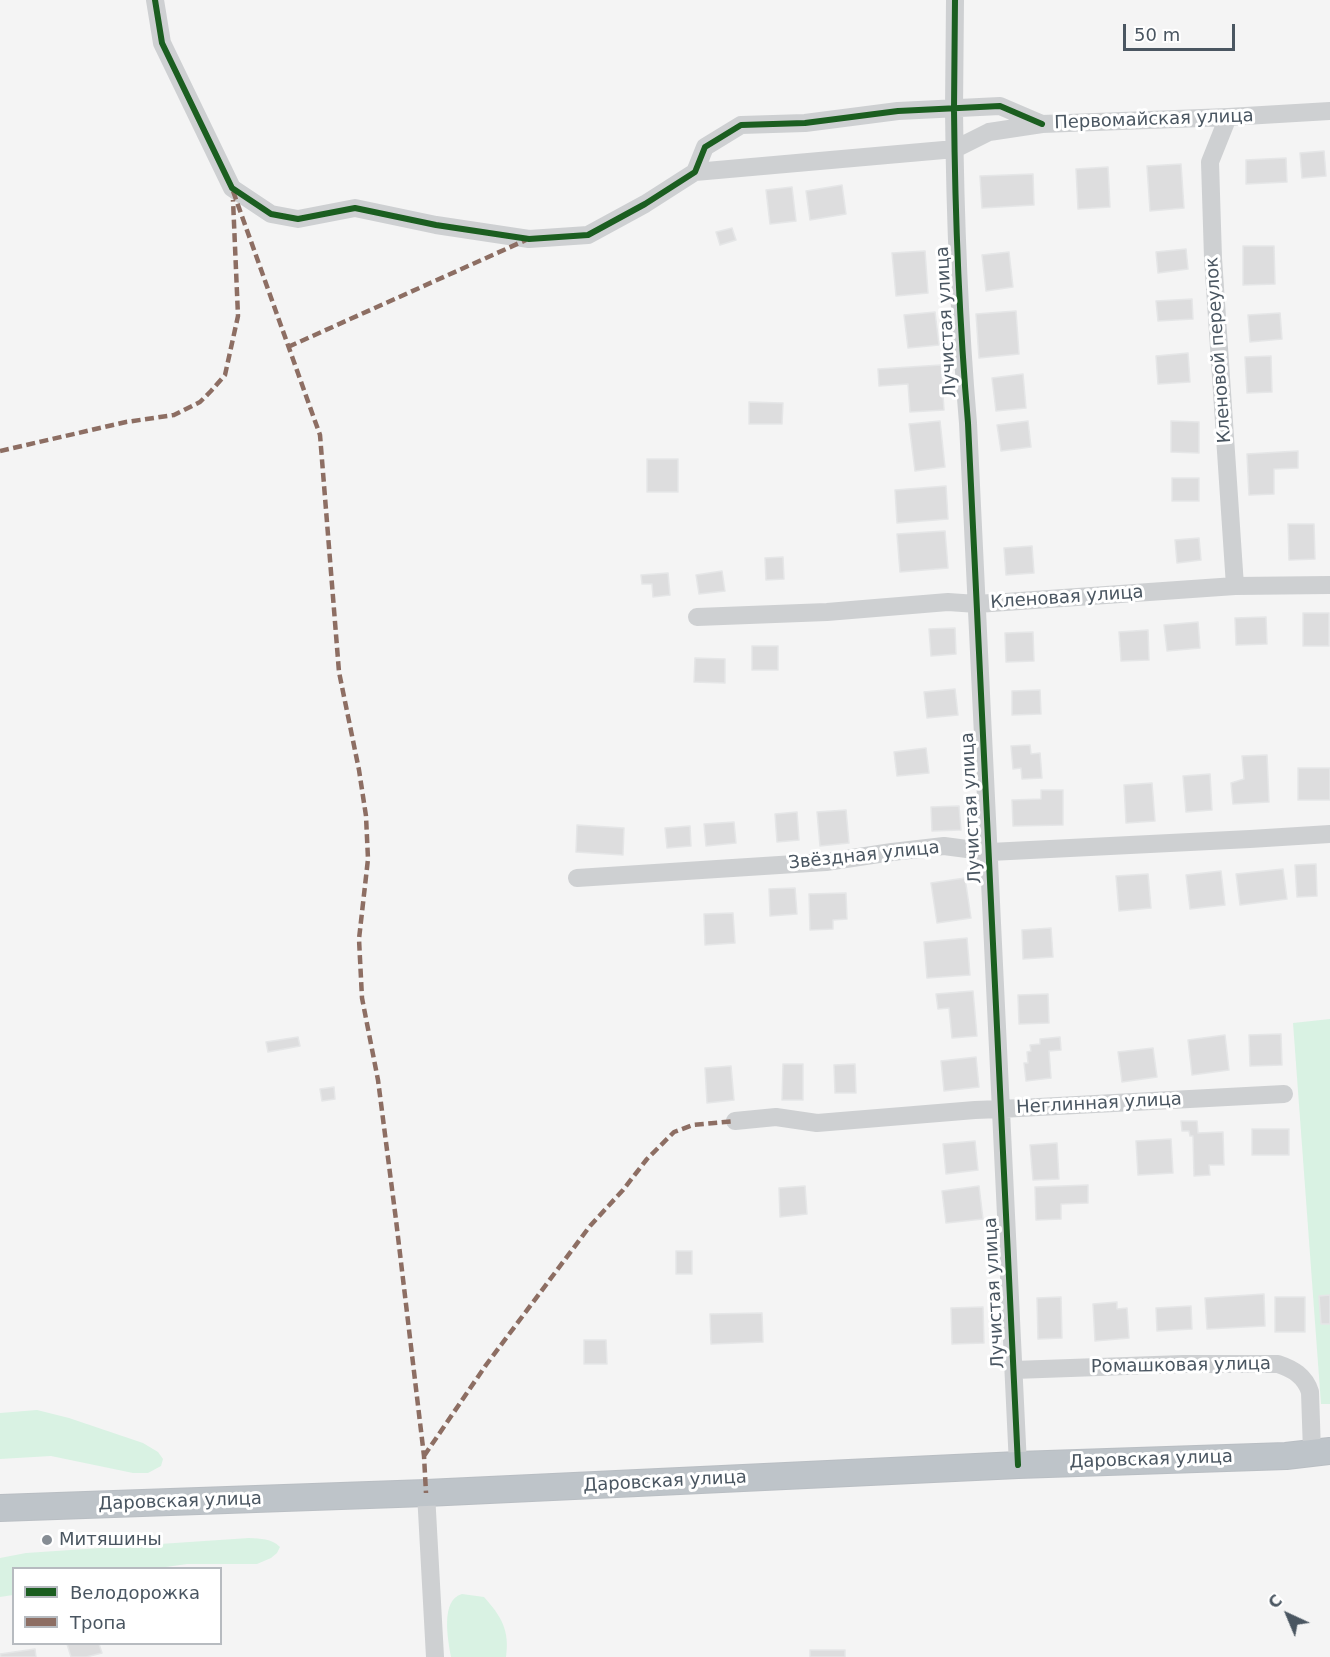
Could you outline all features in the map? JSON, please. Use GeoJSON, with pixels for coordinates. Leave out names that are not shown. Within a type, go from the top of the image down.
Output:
{"type":"FeatureCollection","features":[{"type":"Feature","properties":{"kind":"highway","name":"Даровская улица"},"geometry":{"type":"LineString","coordinates":[[0,1508],[426,1493],[1018,1465],[1286,1456],[1321,1452]]}},
{"type":"Feature","properties":{"kind":"street"},"geometry":{"type":"LineString","coordinates":[[155,0],[162,43],[232,188],[271,214],[298,219],[355,208],[436,225],[529,239],[588,236],[695,172],[705,147],[741,125],[805,123],[898,111],[1000,106],[1042,124]]}},
{"type":"Feature","properties":{"kind":"street","name":"Лучистая улица"},"geometry":{"type":"LineString","coordinates":[[954,0],[954,107],[961,328],[990,852],[1018,1465]]}},
{"type":"Feature","properties":{"kind":"street","name":"Первомайская улица"},"geometry":{"type":"LineString","coordinates":[[695,172],[955,149],[989,132],[1042,124],[1330,111]]}},
{"type":"Feature","properties":{"kind":"street","name":"Кленовой переулок"},"geometry":{"type":"LineString","coordinates":[[1228,117],[1210,162],[1213,258],[1235,586]]}},
{"type":"Feature","properties":{"kind":"street","name":"Кленовая улица"},"geometry":{"type":"LineString","coordinates":[[697,616],[827,612],[948,602],[977,604],[1235,586],[1330,585]]}},
{"type":"Feature","properties":{"kind":"street","name":"Звёздная улица"},"geometry":{"type":"LineString","coordinates":[[577,878],[826,862],[944,846],[990,852],[1330,834]]}},
{"type":"Feature","properties":{"kind":"street","name":"Неглинная улица"},"geometry":{"type":"LineString","coordinates":[[735,1121],[776,1117],[817,1123],[975,1110],[1284,1094]]}},
{"type":"Feature","properties":{"kind":"street","name":"Ромашковая улица"},"geometry":{"type":"LineString","coordinates":[[1014,1370],[1182,1364],[1278,1364],[1290,1368],[1307,1383],[1321,1452]]}},
{"type":"Feature","properties":{"kind":"street"},"geometry":{"type":"LineString","coordinates":[[426,1493],[435,1657]]}},
{"type":"Feature","properties":{"kind":"green space"},"geometry":{"type":"Polygon","coordinates":[[[1330,1019],[1330,1404],[1321,1404],[1293,1023],[1330,1019]]]}},
{"type":"Feature","properties":{"kind":"green space"},"geometry":{"type":"Polygon","coordinates":[[[37,1410],[69,1418],[143,1443],[158,1452],[163,1459],[161,1466],[148,1473],[133,1473],[51,1456],[0,1459],[0,1413],[37,1410]]]}},
{"type":"Feature","properties":{"kind":"green space"},"geometry":{"type":"Polygon","coordinates":[[[249,1538],[269,1540],[280,1547],[271,1558],[257,1564],[187,1564],[166,1567],[12,1567],[12,1595],[0,1597],[0,1558],[26,1553],[249,1538]]]}},
{"type":"Feature","properties":{"kind":"green space"},"geometry":{"type":"Polygon","coordinates":[[[462,1594],[484,1597],[495,1611],[503,1624],[507,1639],[506,1657],[451,1657],[447,1631],[448,1612],[455,1598],[462,1594]]]}},
{"type":"Feature","properties":{"kind":"building"},"geometry":{"type":"Polygon","coordinates":[[[1324,151],[1326,176],[1302,178],[1300,153],[1324,151]]]}},
{"type":"Feature","properties":{"kind":"building"},"geometry":{"type":"Polygon","coordinates":[[[1286,158],[1287,182],[1246,184],[1246,160],[1286,158]]]}},
{"type":"Feature","properties":{"kind":"building"},"geometry":{"type":"Polygon","coordinates":[[[1181,164],[1184,208],[1150,211],[1147,166],[1181,164]]]}},
{"type":"Feature","properties":{"kind":"building"},"geometry":{"type":"Polygon","coordinates":[[[1108,167],[1110,207],[1078,209],[1076,169],[1108,167]]]}},
{"type":"Feature","properties":{"kind":"building"},"geometry":{"type":"Polygon","coordinates":[[[1033,174],[1034,205],[982,208],[980,176],[1033,174]]]}},
{"type":"Feature","properties":{"kind":"building"},"geometry":{"type":"Polygon","coordinates":[[[842,185],[846,214],[810,220],[806,191],[842,185]]]}},
{"type":"Feature","properties":{"kind":"building"},"geometry":{"type":"Polygon","coordinates":[[[792,187],[796,221],[770,224],[766,190],[792,187]]]}},
{"type":"Feature","properties":{"kind":"building"},"geometry":{"type":"Polygon","coordinates":[[[732,228],[736,240],[720,245],[716,232],[732,228]]]}},
{"type":"Feature","properties":{"kind":"building"},"geometry":{"type":"Polygon","coordinates":[[[1243,246],[1274,246],[1275,284],[1243,285],[1243,246]]]}},
{"type":"Feature","properties":{"kind":"building"},"geometry":{"type":"Polygon","coordinates":[[[1186,249],[1188,269],[1158,273],[1156,252],[1186,249]]]}},
{"type":"Feature","properties":{"kind":"building"},"geometry":{"type":"Polygon","coordinates":[[[925,251],[928,293],[896,296],[892,253],[925,251]]]}},
{"type":"Feature","properties":{"kind":"building"},"geometry":{"type":"Polygon","coordinates":[[[1009,252],[1013,287],[986,291],[982,255],[1009,252]]]}},
{"type":"Feature","properties":{"kind":"building"},"geometry":{"type":"Polygon","coordinates":[[[1192,299],[1193,319],[1158,321],[1156,301],[1192,299]]]}},
{"type":"Feature","properties":{"kind":"building"},"geometry":{"type":"Polygon","coordinates":[[[1016,311],[1019,354],[979,358],[976,314],[1016,311]]]}},
{"type":"Feature","properties":{"kind":"building"},"geometry":{"type":"Polygon","coordinates":[[[935,312],[939,345],[908,348],[904,315],[935,312]]]}},
{"type":"Feature","properties":{"kind":"building"},"geometry":{"type":"Polygon","coordinates":[[[1280,313],[1282,339],[1250,342],[1248,315],[1280,313]]]}},
{"type":"Feature","properties":{"kind":"building"},"geometry":{"type":"Polygon","coordinates":[[[1188,353],[1190,382],[1158,384],[1156,356],[1188,353]]]}},
{"type":"Feature","properties":{"kind":"building"},"geometry":{"type":"Polygon","coordinates":[[[1271,356],[1272,392],[1247,393],[1245,357],[1271,356]]]}},
{"type":"Feature","properties":{"kind":"building"},"geometry":{"type":"Polygon","coordinates":[[[941,365],[944,410],[910,412],[908,384],[879,386],[878,369],[941,365]]]}},
{"type":"Feature","properties":{"kind":"building"},"geometry":{"type":"Polygon","coordinates":[[[1023,374],[1026,408],[996,411],[992,378],[1023,374]]]}},
{"type":"Feature","properties":{"kind":"building"},"geometry":{"type":"Polygon","coordinates":[[[749,402],[783,403],[782,424],[749,424],[749,402]]]}},
{"type":"Feature","properties":{"kind":"building"},"geometry":{"type":"Polygon","coordinates":[[[940,421],[945,467],[915,471],[909,424],[940,421]]]}},
{"type":"Feature","properties":{"kind":"building"},"geometry":{"type":"Polygon","coordinates":[[[1028,421],[1031,447],[1001,451],[997,425],[1028,421]]]}},
{"type":"Feature","properties":{"kind":"building"},"geometry":{"type":"Polygon","coordinates":[[[1171,421],[1199,422],[1199,453],[1171,452],[1171,421]]]}},
{"type":"Feature","properties":{"kind":"building"},"geometry":{"type":"Polygon","coordinates":[[[1298,451],[1298,468],[1274,469],[1274,494],[1249,495],[1247,454],[1298,451]]]}},
{"type":"Feature","properties":{"kind":"building"},"geometry":{"type":"Polygon","coordinates":[[[647,459],[678,459],[678,492],[647,492],[647,459]]]}},
{"type":"Feature","properties":{"kind":"building"},"geometry":{"type":"Polygon","coordinates":[[[1172,478],[1199,478],[1199,501],[1172,501],[1172,478]]]}},
{"type":"Feature","properties":{"kind":"building"},"geometry":{"type":"Polygon","coordinates":[[[946,486],[948,519],[897,523],[895,490],[946,486]]]}},
{"type":"Feature","properties":{"kind":"building"},"geometry":{"type":"Polygon","coordinates":[[[1288,524],[1314,524],[1315,559],[1289,560],[1288,524]]]}},
{"type":"Feature","properties":{"kind":"building"},"geometry":{"type":"Polygon","coordinates":[[[945,531],[948,568],[900,572],[897,534],[945,531]]]}},
{"type":"Feature","properties":{"kind":"building"},"geometry":{"type":"Polygon","coordinates":[[[1199,538],[1201,560],[1177,563],[1175,540],[1199,538]]]}},
{"type":"Feature","properties":{"kind":"building"},"geometry":{"type":"Polygon","coordinates":[[[1032,546],[1034,573],[1006,575],[1004,548],[1032,546]]]}},
{"type":"Feature","properties":{"kind":"building"},"geometry":{"type":"Polygon","coordinates":[[[783,557],[784,579],[766,580],[765,558],[783,557]]]}},
{"type":"Feature","properties":{"kind":"building"},"geometry":{"type":"Polygon","coordinates":[[[722,571],[725,591],[699,594],[696,575],[722,571]]]}},
{"type":"Feature","properties":{"kind":"building"},"geometry":{"type":"Polygon","coordinates":[[[668,573],[670,595],[653,597],[652,584],[642,584],[641,575],[668,573]]]}},
{"type":"Feature","properties":{"kind":"building"},"geometry":{"type":"Polygon","coordinates":[[[1303,613],[1329,613],[1329,646],[1303,646],[1303,613]]]}},
{"type":"Feature","properties":{"kind":"building"},"geometry":{"type":"Polygon","coordinates":[[[1266,617],[1267,644],[1236,645],[1235,618],[1266,617]]]}},
{"type":"Feature","properties":{"kind":"building"},"geometry":{"type":"Polygon","coordinates":[[[1198,622],[1200,648],[1167,651],[1164,625],[1198,622]]]}},
{"type":"Feature","properties":{"kind":"building"},"geometry":{"type":"Polygon","coordinates":[[[955,628],[956,654],[931,656],[929,629],[955,628]]]}},
{"type":"Feature","properties":{"kind":"building"},"geometry":{"type":"Polygon","coordinates":[[[1148,630],[1149,660],[1121,661],[1119,632],[1148,630]]]}},
{"type":"Feature","properties":{"kind":"building"},"geometry":{"type":"Polygon","coordinates":[[[1033,632],[1034,661],[1006,662],[1005,633],[1033,632]]]}},
{"type":"Feature","properties":{"kind":"building"},"geometry":{"type":"Polygon","coordinates":[[[752,646],[778,646],[778,670],[752,670],[752,646]]]}},
{"type":"Feature","properties":{"kind":"building"},"geometry":{"type":"Polygon","coordinates":[[[695,658],[725,659],[725,683],[694,682],[695,658]]]}},
{"type":"Feature","properties":{"kind":"building"},"geometry":{"type":"Polygon","coordinates":[[[955,689],[958,715],[927,718],[924,692],[955,689]]]}},
{"type":"Feature","properties":{"kind":"building"},"geometry":{"type":"Polygon","coordinates":[[[1040,690],[1041,714],[1012,715],[1012,691],[1040,690]]]}},
{"type":"Feature","properties":{"kind":"building"},"geometry":{"type":"Polygon","coordinates":[[[1030,745],[1031,754],[1040,753],[1042,778],[1022,779],[1021,768],[1013,769],[1011,746],[1030,745]]]}},
{"type":"Feature","properties":{"kind":"building"},"geometry":{"type":"Polygon","coordinates":[[[926,748],[929,773],[897,776],[894,752],[926,748]]]}},
{"type":"Feature","properties":{"kind":"building"},"geometry":{"type":"Polygon","coordinates":[[[1267,755],[1269,802],[1233,804],[1231,783],[1244,779],[1242,756],[1267,755]]]}},
{"type":"Feature","properties":{"kind":"building"},"geometry":{"type":"Polygon","coordinates":[[[1298,768],[1330,768],[1330,800],[1298,800],[1298,768]]]}},
{"type":"Feature","properties":{"kind":"building"},"geometry":{"type":"Polygon","coordinates":[[[1210,774],[1212,810],[1186,812],[1183,776],[1210,774]]]}},
{"type":"Feature","properties":{"kind":"building"},"geometry":{"type":"Polygon","coordinates":[[[1152,783],[1155,821],[1126,823],[1124,785],[1152,783]]]}},
{"type":"Feature","properties":{"kind":"building"},"geometry":{"type":"Polygon","coordinates":[[[1041,790],[1063,790],[1063,825],[1013,826],[1012,800],[1041,799],[1041,790]]]}},
{"type":"Feature","properties":{"kind":"building"},"geometry":{"type":"Polygon","coordinates":[[[959,806],[961,830],[932,831],[931,807],[959,806]]]}},
{"type":"Feature","properties":{"kind":"building"},"geometry":{"type":"Polygon","coordinates":[[[846,810],[849,843],[820,846],[817,812],[846,810]]]}},
{"type":"Feature","properties":{"kind":"building"},"geometry":{"type":"Polygon","coordinates":[[[797,812],[799,840],[777,842],[775,814],[797,812]]]}},
{"type":"Feature","properties":{"kind":"building"},"geometry":{"type":"Polygon","coordinates":[[[734,822],[736,843],[706,846],[704,824],[734,822]]]}},
{"type":"Feature","properties":{"kind":"building"},"geometry":{"type":"Polygon","coordinates":[[[577,825],[624,828],[623,855],[576,852],[577,825]]]}},
{"type":"Feature","properties":{"kind":"building"},"geometry":{"type":"Polygon","coordinates":[[[690,826],[691,846],[667,848],[665,828],[690,826]]]}},
{"type":"Feature","properties":{"kind":"building"},"geometry":{"type":"Polygon","coordinates":[[[1316,864],[1317,896],[1297,897],[1295,865],[1316,864]]]}},
{"type":"Feature","properties":{"kind":"building"},"geometry":{"type":"Polygon","coordinates":[[[1283,869],[1287,899],[1240,905],[1236,874],[1283,869]]]}},
{"type":"Feature","properties":{"kind":"building"},"geometry":{"type":"Polygon","coordinates":[[[1221,871],[1225,905],[1190,909],[1186,875],[1221,871]]]}},
{"type":"Feature","properties":{"kind":"building"},"geometry":{"type":"Polygon","coordinates":[[[1148,874],[1151,908],[1119,911],[1116,876],[1148,874]]]}},
{"type":"Feature","properties":{"kind":"building"},"geometry":{"type":"Polygon","coordinates":[[[965,878],[971,918],[937,923],[931,883],[965,878]]]}},
{"type":"Feature","properties":{"kind":"building"},"geometry":{"type":"Polygon","coordinates":[[[795,888],[797,914],[770,916],[769,889],[795,888]]]}},
{"type":"Feature","properties":{"kind":"building"},"geometry":{"type":"Polygon","coordinates":[[[846,893],[847,919],[833,920],[833,929],[810,930],[809,894],[846,893]]]}},
{"type":"Feature","properties":{"kind":"building"},"geometry":{"type":"Polygon","coordinates":[[[733,913],[735,943],[705,945],[704,914],[733,913]]]}},
{"type":"Feature","properties":{"kind":"building"},"geometry":{"type":"Polygon","coordinates":[[[1051,928],[1053,957],[1023,959],[1022,930],[1051,928]]]}},
{"type":"Feature","properties":{"kind":"building"},"geometry":{"type":"Polygon","coordinates":[[[967,938],[970,975],[927,978],[924,942],[967,938]]]}},
{"type":"Feature","properties":{"kind":"building"},"geometry":{"type":"Polygon","coordinates":[[[973,991],[977,1036],[952,1038],[949,1008],[938,1009],[936,994],[973,991]]]}},
{"type":"Feature","properties":{"kind":"building"},"geometry":{"type":"Polygon","coordinates":[[[1048,994],[1049,1023],[1019,1024],[1018,995],[1048,994]]]}},
{"type":"Feature","properties":{"kind":"building"},"geometry":{"type":"Polygon","coordinates":[[[1281,1034],[1282,1065],[1250,1066],[1249,1035],[1281,1034]]]}},
{"type":"Feature","properties":{"kind":"building"},"geometry":{"type":"Polygon","coordinates":[[[1225,1035],[1229,1070],[1192,1075],[1188,1040],[1225,1035]]]}},
{"type":"Feature","properties":{"kind":"building"},"geometry":{"type":"Polygon","coordinates":[[[298,1037],[300,1046],[268,1052],[266,1042],[298,1037]]]}},
{"type":"Feature","properties":{"kind":"building"},"geometry":{"type":"Polygon","coordinates":[[[1060,1037],[1061,1050],[1049,1051],[1051,1078],[1026,1081],[1024,1063],[1028,1063],[1027,1052],[1031,1051],[1030,1045],[1040,1044],[1040,1039],[1060,1037]]]}},
{"type":"Feature","properties":{"kind":"building"},"geometry":{"type":"Polygon","coordinates":[[[1153,1048],[1157,1077],[1122,1082],[1118,1052],[1153,1048]]]}},
{"type":"Feature","properties":{"kind":"building"},"geometry":{"type":"Polygon","coordinates":[[[976,1057],[979,1087],[944,1091],[941,1061],[976,1057]]]}},
{"type":"Feature","properties":{"kind":"building"},"geometry":{"type":"Polygon","coordinates":[[[783,1064],[803,1064],[803,1100],[782,1100],[783,1064]]]}},
{"type":"Feature","properties":{"kind":"building"},"geometry":{"type":"Polygon","coordinates":[[[855,1064],[856,1093],[835,1093],[834,1065],[855,1064]]]}},
{"type":"Feature","properties":{"kind":"building"},"geometry":{"type":"Polygon","coordinates":[[[731,1066],[734,1100],[707,1103],[705,1068],[731,1066]]]}},
{"type":"Feature","properties":{"kind":"building"},"geometry":{"type":"Polygon","coordinates":[[[334,1087],[335,1099],[322,1101],[320,1089],[334,1087]]]}},
{"type":"Feature","properties":{"kind":"building"},"geometry":{"type":"Polygon","coordinates":[[[1181,1121],[1197,1121],[1198,1133],[1223,1132],[1224,1165],[1209,1165],[1210,1175],[1194,1176],[1193,1136],[1190,1136],[1189,1131],[1182,1131],[1181,1121]]]}},
{"type":"Feature","properties":{"kind":"building"},"geometry":{"type":"Polygon","coordinates":[[[1252,1129],[1289,1129],[1289,1155],[1252,1155],[1252,1129]]]}},
{"type":"Feature","properties":{"kind":"building"},"geometry":{"type":"Polygon","coordinates":[[[1171,1139],[1173,1173],[1138,1175],[1136,1141],[1171,1139]]]}},
{"type":"Feature","properties":{"kind":"building"},"geometry":{"type":"Polygon","coordinates":[[[975,1141],[978,1170],[946,1174],[943,1144],[975,1141]]]}},
{"type":"Feature","properties":{"kind":"building"},"geometry":{"type":"Polygon","coordinates":[[[1057,1143],[1059,1179],[1033,1180],[1030,1145],[1057,1143]]]}},
{"type":"Feature","properties":{"kind":"building"},"geometry":{"type":"Polygon","coordinates":[[[1088,1185],[1088,1203],[1061,1204],[1061,1219],[1036,1220],[1035,1187],[1088,1185]]]}},
{"type":"Feature","properties":{"kind":"building"},"geometry":{"type":"Polygon","coordinates":[[[805,1186],[807,1214],[780,1217],[779,1188],[805,1186]]]}},
{"type":"Feature","properties":{"kind":"building"},"geometry":{"type":"Polygon","coordinates":[[[979,1186],[983,1219],[946,1223],[942,1191],[979,1186]]]}},
{"type":"Feature","properties":{"kind":"building"},"geometry":{"type":"Polygon","coordinates":[[[676,1251],[692,1251],[692,1274],[676,1274],[676,1251]]]}},
{"type":"Feature","properties":{"kind":"building"},"geometry":{"type":"Polygon","coordinates":[[[1264,1294],[1265,1326],[1207,1329],[1205,1298],[1264,1294]]]}},
{"type":"Feature","properties":{"kind":"building"},"geometry":{"type":"Polygon","coordinates":[[[1330,1295],[1330,1324],[1321,1324],[1319,1296],[1330,1295]]]}},
{"type":"Feature","properties":{"kind":"building"},"geometry":{"type":"Polygon","coordinates":[[[1061,1297],[1062,1338],[1038,1339],[1037,1298],[1061,1297]]]}},
{"type":"Feature","properties":{"kind":"building"},"geometry":{"type":"Polygon","coordinates":[[[1275,1297],[1305,1297],[1305,1332],[1275,1332],[1275,1297]]]}},
{"type":"Feature","properties":{"kind":"building"},"geometry":{"type":"Polygon","coordinates":[[[1117,1302],[1117,1309],[1127,1308],[1129,1338],[1095,1341],[1093,1304],[1117,1302]]]}},
{"type":"Feature","properties":{"kind":"building"},"geometry":{"type":"Polygon","coordinates":[[[1191,1306],[1192,1329],[1157,1331],[1156,1308],[1191,1306]]]}},
{"type":"Feature","properties":{"kind":"building"},"geometry":{"type":"Polygon","coordinates":[[[983,1307],[984,1343],[952,1344],[951,1308],[983,1307]]]}},
{"type":"Feature","properties":{"kind":"building"},"geometry":{"type":"Polygon","coordinates":[[[762,1313],[763,1342],[711,1344],[710,1314],[762,1313]]]}},
{"type":"Feature","properties":{"kind":"building"},"geometry":{"type":"Polygon","coordinates":[[[584,1340],[606,1340],[607,1364],[584,1364],[584,1340]]]}},
{"type":"Feature","properties":{"kind":"building"},"geometry":{"type":"Polygon","coordinates":[[[67,1645],[99,1645],[102,1653],[86,1657],[71,1657],[67,1645]]]}},
{"type":"Feature","properties":{"kind":"building"},"geometry":{"type":"Polygon","coordinates":[[[35,1649],[36,1657],[1,1657],[0,1654],[35,1649]]]}},
{"type":"Feature","properties":{"kind":"building"},"geometry":{"type":"Polygon","coordinates":[[[810,1650],[845,1650],[845,1657],[810,1657],[810,1650]]]}},
{"type":"Feature","properties":{"kind":"marked path"},"geometry":{"type":"LineString","coordinates":[[233,191],[320,435],[339,672],[366,816],[368,859],[359,939],[362,998],[378,1080],[424,1456],[426,1493]]}},
{"type":"Feature","properties":{"kind":"marked path"},"geometry":{"type":"LineString","coordinates":[[0,451],[126,422],[174,415],[200,402],[211,391],[225,375],[238,316],[233,200]]}},
{"type":"Feature","properties":{"kind":"marked path"},"geometry":{"type":"LineString","coordinates":[[288,347],[526,240]]}},
{"type":"Feature","properties":{"kind":"marked path"},"geometry":{"type":"LineString","coordinates":[[424,1456],[486,1365],[590,1226],[623,1190],[647,1159],[674,1132],[693,1125],[735,1121]]}},
{"type":"Feature","properties":{"kind":"cycle path"},"geometry":{"type":"LineString","coordinates":[[155,0],[162,43],[232,188],[271,214],[298,219],[355,208],[436,225],[529,239],[588,235],[645,204],[695,172],[705,147],[741,125],[805,123],[898,111],[1000,106],[1042,124]]}},
{"type":"Feature","properties":{"kind":"cycle path"},"geometry":{"type":"LineString","coordinates":[[955,0],[954,109],[958,266],[968,423],[1018,1465]]}},
{"type":"Feature","properties":{"kind":"place","name":"Митяшины"},"geometry":{"type":"Point","coordinates":[47,1540]}}]}
